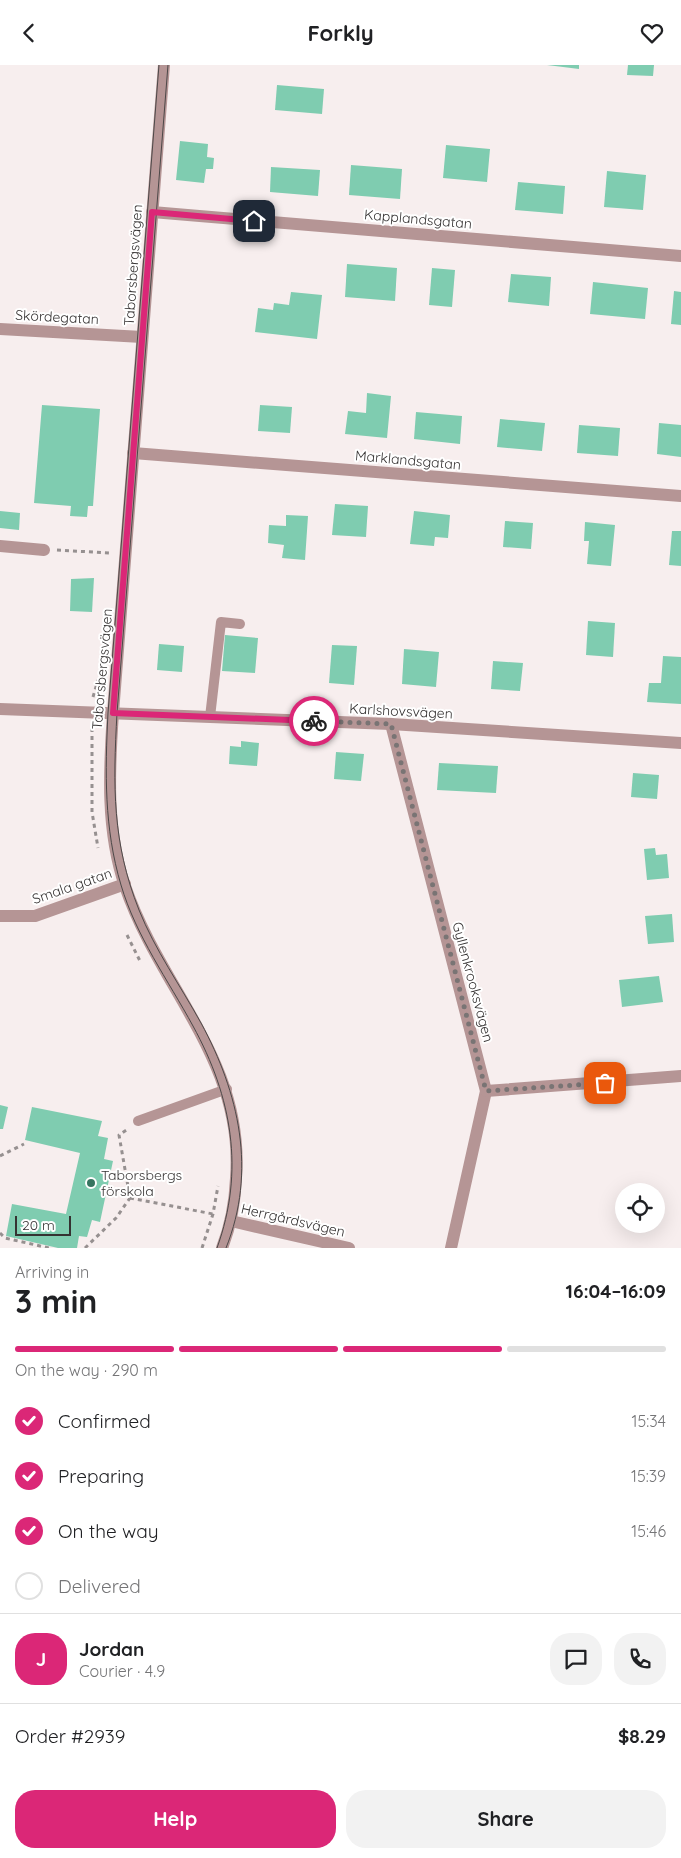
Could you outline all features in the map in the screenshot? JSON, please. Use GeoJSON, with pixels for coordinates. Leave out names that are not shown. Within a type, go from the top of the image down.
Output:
{"type":"FeatureCollection","features":[{"type":"Feature","properties":{"kind":"street","name":"Taborsbergsvägen"},"geometry":{"type":"LineString","coordinates":[[164,65],[109,768],[111,809],[114,842],[125,884],[152,947],[197,1024],[227,1089],[236,1135],[237,1165],[231,1221],[222,1248]]}},
{"type":"Feature","properties":{"kind":"street","name":"Kapplandsgatan"},"geometry":{"type":"LineString","coordinates":[[152,212],[681,256]]}},
{"type":"Feature","properties":{"kind":"street","name":"Skördegatan"},"geometry":{"type":"LineString","coordinates":[[0,329],[142,337]]}},
{"type":"Feature","properties":{"kind":"street","name":"Marklandsgatan"},"geometry":{"type":"LineString","coordinates":[[133,453],[681,496]]}},
{"type":"Feature","properties":{"kind":"street"},"geometry":{"type":"LineString","coordinates":[[0,546],[44,550]]}},
{"type":"Feature","properties":{"kind":"street","name":"Karlshovsvägen"},"geometry":{"type":"LineString","coordinates":[[0,709],[391,724],[681,743]]}},
{"type":"Feature","properties":{"kind":"street","name":"Gyllenkrooksvägen"},"geometry":{"type":"LineString","coordinates":[[391,724],[486,1091],[451,1248]]}},
{"type":"Feature","properties":{"kind":"street","name":"Smala gatan"},"geometry":{"type":"LineString","coordinates":[[0,916],[35,916],[125,884]]}},
{"type":"Feature","properties":{"kind":"street"},"geometry":{"type":"LineString","coordinates":[[486,1091],[681,1076]]}},
{"type":"Feature","properties":{"kind":"street","name":"Herrgårdsvägen"},"geometry":{"type":"LineString","coordinates":[[231,1221],[349,1248]]}},
{"type":"Feature","properties":{"kind":"lane"},"geometry":{"type":"LineString","coordinates":[[210,717],[221,622],[240,624]]}},
{"type":"Feature","properties":{"kind":"lane"},"geometry":{"type":"LineString","coordinates":[[138,1121],[227,1089]]}},
{"type":"Feature","properties":{"kind":"path"},"geometry":{"type":"LineString","coordinates":[[108,563],[109,543]]}},
{"type":"Feature","properties":{"kind":"path"},"geometry":{"type":"LineString","coordinates":[[44,550],[109,553]]}},
{"type":"Feature","properties":{"kind":"path"},"geometry":{"type":"LineString","coordinates":[[98,850],[92,812],[93,746],[91,700],[97,689],[99,670]]}},
{"type":"Feature","properties":{"kind":"path"},"geometry":{"type":"LineString","coordinates":[[123,927],[144,967]]}},
{"type":"Feature","properties":{"kind":"path"},"geometry":{"type":"LineString","coordinates":[[85,1248],[116,1217],[130,1198],[119,1135],[138,1121]]}},
{"type":"Feature","properties":{"kind":"path"},"geometry":{"type":"LineString","coordinates":[[0,1156],[24,1144]]}},
{"type":"Feature","properties":{"kind":"path"},"geometry":{"type":"LineString","coordinates":[[202,1248],[213,1214],[218,1184]]}},
{"type":"Feature","properties":{"kind":"path"},"geometry":{"type":"LineString","coordinates":[[130,1198],[213,1214]]}},
{"type":"Feature","properties":{"kind":"path"},"geometry":{"type":"LineString","coordinates":[[0,1233],[5,1238],[49,1248]]}},
{"type":"Feature","properties":{"kind":"building"},"geometry":{"type":"Polygon","coordinates":[[[547,65],[579,65],[579,69],[547,65]]]}},
{"type":"Feature","properties":{"kind":"building"},"geometry":{"type":"Polygon","coordinates":[[[628,65],[654,65],[653,76],[627,75],[628,65]]]}},
{"type":"Feature","properties":{"kind":"building"},"geometry":{"type":"Polygon","coordinates":[[[277,85],[324,89],[322,114],[275,110],[277,85]]]}},
{"type":"Feature","properties":{"kind":"building"},"geometry":{"type":"Polygon","coordinates":[[[180,141],[208,144],[207,157],[214,158],[213,169],[206,169],[204,183],[176,180],[180,141]]]}},
{"type":"Feature","properties":{"kind":"building"},"geometry":{"type":"Polygon","coordinates":[[[446,145],[490,149],[487,182],[443,178],[446,145]]]}},
{"type":"Feature","properties":{"kind":"building"},"geometry":{"type":"Polygon","coordinates":[[[351,165],[402,169],[400,199],[349,195],[351,165]]]}},
{"type":"Feature","properties":{"kind":"building"},"geometry":{"type":"Polygon","coordinates":[[[271,167],[320,170],[318,196],[270,192],[271,167]]]}},
{"type":"Feature","properties":{"kind":"building"},"geometry":{"type":"Polygon","coordinates":[[[607,171],[646,175],[643,210],[604,207],[607,171]]]}},
{"type":"Feature","properties":{"kind":"building"},"geometry":{"type":"Polygon","coordinates":[[[518,182],[565,186],[563,214],[515,210],[518,182]]]}},
{"type":"Feature","properties":{"kind":"building"},"geometry":{"type":"Polygon","coordinates":[[[347,264],[397,268],[395,301],[345,297],[347,264]]]}},
{"type":"Feature","properties":{"kind":"building"},"geometry":{"type":"Polygon","coordinates":[[[432,268],[455,270],[452,307],[429,305],[432,268]]]}},
{"type":"Feature","properties":{"kind":"building"},"geometry":{"type":"Polygon","coordinates":[[[511,274],[551,277],[549,306],[508,302],[511,274]]]}},
{"type":"Feature","properties":{"kind":"building"},"geometry":{"type":"Polygon","coordinates":[[[593,282],[648,288],[645,319],[590,314],[593,282]]]}},
{"type":"Feature","properties":{"kind":"building"},"geometry":{"type":"Polygon","coordinates":[[[674,291],[681,292],[681,325],[671,324],[674,291]]]}},
{"type":"Feature","properties":{"kind":"building"},"geometry":{"type":"Polygon","coordinates":[[[291,292],[322,295],[317,339],[255,332],[258,308],[273,310],[274,303],[289,305],[291,292]]]}},
{"type":"Feature","properties":{"kind":"building"},"geometry":{"type":"Polygon","coordinates":[[[367,393],[391,396],[387,438],[345,434],[348,411],[366,413],[367,393]]]}},
{"type":"Feature","properties":{"kind":"building"},"geometry":{"type":"Polygon","coordinates":[[[42,405],[100,409],[93,506],[88,506],[87,517],[70,516],[71,506],[34,503],[42,405]]]}},
{"type":"Feature","properties":{"kind":"building"},"geometry":{"type":"Polygon","coordinates":[[[260,405],[292,407],[290,433],[258,431],[260,405]]]}},
{"type":"Feature","properties":{"kind":"building"},"geometry":{"type":"Polygon","coordinates":[[[416,412],[462,416],[460,444],[414,439],[416,412]]]}},
{"type":"Feature","properties":{"kind":"building"},"geometry":{"type":"Polygon","coordinates":[[[500,419],[545,423],[542,451],[497,447],[500,419]]]}},
{"type":"Feature","properties":{"kind":"building"},"geometry":{"type":"Polygon","coordinates":[[[659,423],[681,425],[681,457],[657,454],[659,423]]]}},
{"type":"Feature","properties":{"kind":"building"},"geometry":{"type":"Polygon","coordinates":[[[579,425],[620,428],[618,456],[577,453],[579,425]]]}},
{"type":"Feature","properties":{"kind":"building"},"geometry":{"type":"Polygon","coordinates":[[[335,504],[368,506],[366,537],[332,535],[335,504]]]}},
{"type":"Feature","properties":{"kind":"building"},"geometry":{"type":"Polygon","coordinates":[[[0,511],[20,513],[19,530],[0,528],[0,511]]]}},
{"type":"Feature","properties":{"kind":"building"},"geometry":{"type":"Polygon","coordinates":[[[414,511],[450,515],[448,538],[435,537],[434,546],[410,544],[414,511]]]}},
{"type":"Feature","properties":{"kind":"building"},"geometry":{"type":"Polygon","coordinates":[[[286,515],[308,516],[305,560],[282,558],[284,545],[268,543],[269,525],[286,526],[286,515]]]}},
{"type":"Feature","properties":{"kind":"building"},"geometry":{"type":"Polygon","coordinates":[[[505,521],[533,523],[531,549],[503,547],[505,521]]]}},
{"type":"Feature","properties":{"kind":"building"},"geometry":{"type":"Polygon","coordinates":[[[585,522],[615,525],[611,566],[587,564],[589,541],[584,541],[585,522]]]}},
{"type":"Feature","properties":{"kind":"building"},"geometry":{"type":"Polygon","coordinates":[[[672,531],[681,531],[681,566],[669,565],[672,531]]]}},
{"type":"Feature","properties":{"kind":"building"},"geometry":{"type":"Polygon","coordinates":[[[94,578],[92,612],[70,611],[71,579],[94,578]]]}},
{"type":"Feature","properties":{"kind":"building"},"geometry":{"type":"Polygon","coordinates":[[[588,621],[615,623],[613,657],[586,655],[588,621]]]}},
{"type":"Feature","properties":{"kind":"building"},"geometry":{"type":"Polygon","coordinates":[[[225,635],[258,638],[255,673],[222,671],[225,635]]]}},
{"type":"Feature","properties":{"kind":"building"},"geometry":{"type":"Polygon","coordinates":[[[159,644],[184,646],[182,672],[157,670],[159,644]]]}},
{"type":"Feature","properties":{"kind":"building"},"geometry":{"type":"Polygon","coordinates":[[[332,645],[357,646],[354,685],[329,683],[332,645]]]}},
{"type":"Feature","properties":{"kind":"building"},"geometry":{"type":"Polygon","coordinates":[[[404,649],[439,652],[436,687],[402,684],[404,649]]]}},
{"type":"Feature","properties":{"kind":"building"},"geometry":{"type":"Polygon","coordinates":[[[663,656],[681,657],[681,704],[647,702],[649,683],[661,683],[663,656]]]}},
{"type":"Feature","properties":{"kind":"building"},"geometry":{"type":"Polygon","coordinates":[[[493,661],[523,663],[520,691],[491,689],[493,661]]]}},
{"type":"Feature","properties":{"kind":"building"},"geometry":{"type":"Polygon","coordinates":[[[241,741],[259,743],[257,766],[229,764],[230,746],[241,747],[241,741]]]}},
{"type":"Feature","properties":{"kind":"building"},"geometry":{"type":"Polygon","coordinates":[[[336,752],[364,754],[361,781],[334,779],[336,752]]]}},
{"type":"Feature","properties":{"kind":"building"},"geometry":{"type":"Polygon","coordinates":[[[439,763],[498,766],[496,793],[437,790],[439,763]]]}},
{"type":"Feature","properties":{"kind":"building"},"geometry":{"type":"Polygon","coordinates":[[[633,773],[659,775],[657,799],[631,797],[633,773]]]}},
{"type":"Feature","properties":{"kind":"building"},"geometry":{"type":"Polygon","coordinates":[[[655,848],[656,855],[667,854],[669,878],[647,880],[644,849],[655,848]]]}},
{"type":"Feature","properties":{"kind":"building"},"geometry":{"type":"Polygon","coordinates":[[[672,914],[674,942],[648,944],[645,916],[672,914]]]}},
{"type":"Feature","properties":{"kind":"building"},"geometry":{"type":"Polygon","coordinates":[[[659,976],[663,1002],[622,1007],[619,980],[659,976]]]}},
{"type":"Feature","properties":{"kind":"building"},"geometry":{"type":"Polygon","coordinates":[[[0,1105],[8,1107],[3,1129],[0,1129],[0,1105]]]}},
{"type":"Feature","properties":{"kind":"building","name":"Taborsbergs förskola"},"geometry":{"type":"Polygon","coordinates":[[[32,1107],[102,1121],[98,1136],[108,1138],[104,1159],[113,1161],[100,1222],[92,1220],[87,1237],[79,1236],[77,1248],[58,1248],[6,1236],[12,1204],[66,1214],[80,1153],[25,1140],[32,1107]]]}},
{"type":"Feature","properties":{"kind":"tram line"},"geometry":{"type":"LineString","coordinates":[[159,65],[108,713],[107,800],[115,864],[127,904],[153,957],[193,1026],[217,1080],[225,1107],[230,1135],[231,1191],[226,1219],[217,1248]]}},
{"type":"Feature","properties":{"kind":"tram line"},"geometry":{"type":"LineString","coordinates":[[168,65],[117,713],[116,813],[119,837],[130,885],[145,925],[201,1023],[225,1077],[234,1105],[242,1161],[241,1190],[226,1248]]}},
{"type":"Feature","properties":{"kind":"way so far"},"geometry":{"type":"LineString","coordinates":[[314,721],[391,724],[486,1091],[605,1083]]}},
{"type":"Feature","properties":{"kind":"place","name":"Taborsbergs förskola"},"geometry":{"type":"Point","coordinates":[91,1183]}},
{"type":"Feature","properties":{"kind":"route"},"geometry":{"type":"LineString","coordinates":[[254,221],[152,212],[113,713],[314,721]]}}]}
